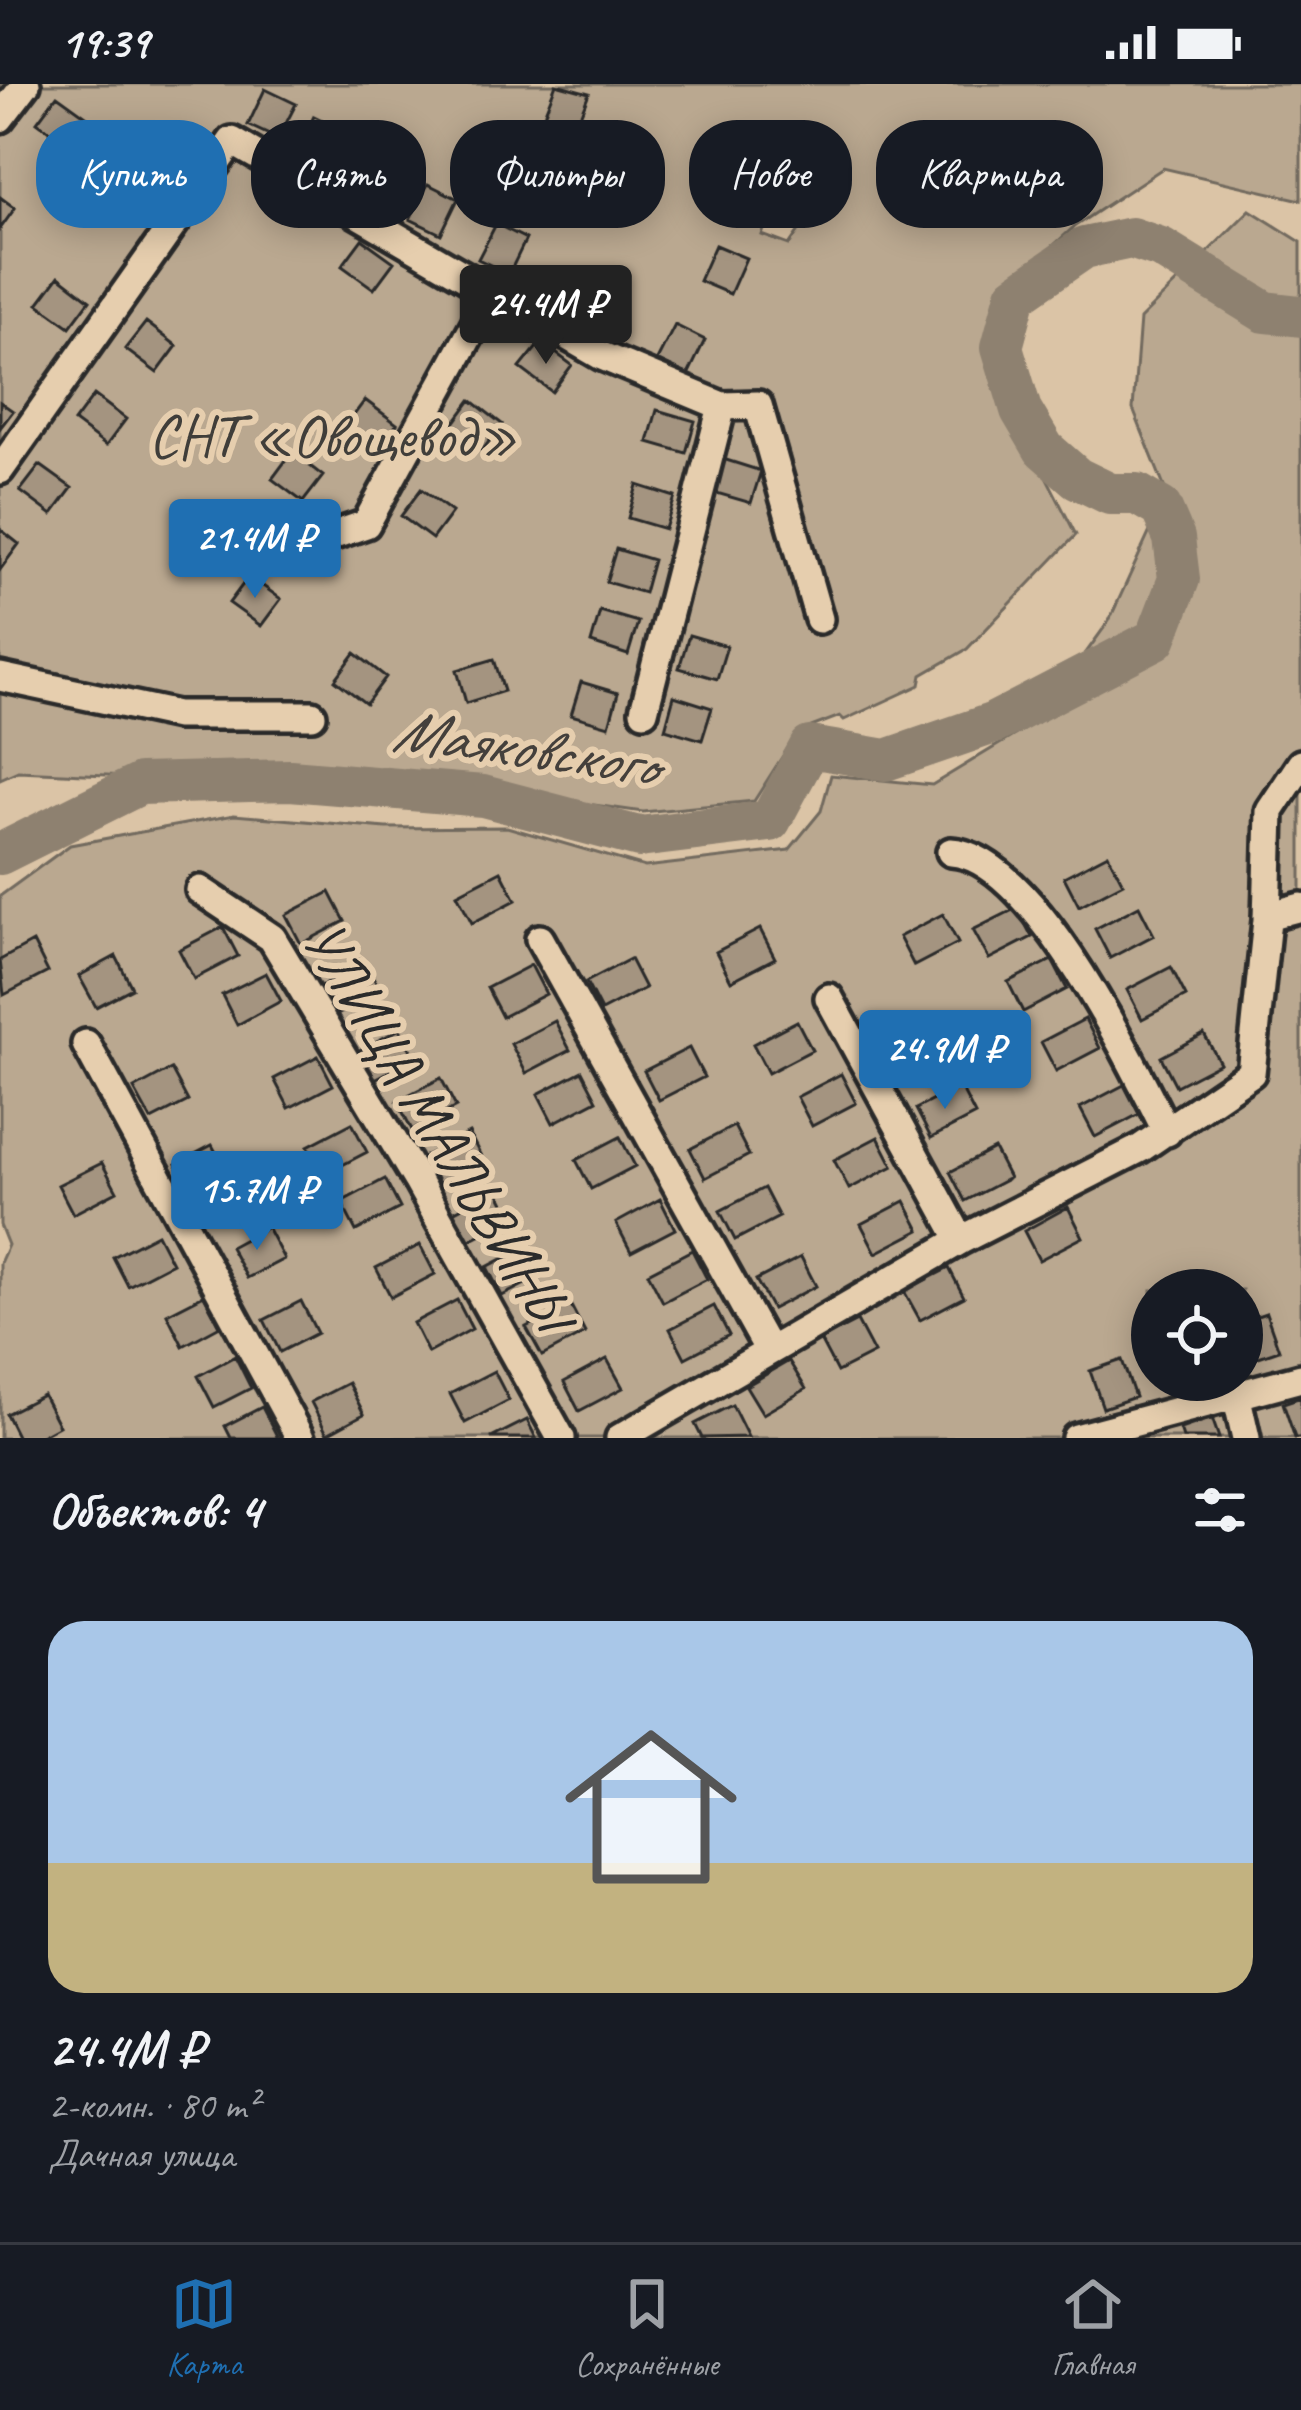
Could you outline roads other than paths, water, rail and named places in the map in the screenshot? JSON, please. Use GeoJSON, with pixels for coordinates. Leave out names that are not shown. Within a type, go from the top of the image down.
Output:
{"type":"FeatureCollection","features":[{"type":"Feature","properties":{"kind":"street"},"geometry":{"type":"LineString","coordinates":[[0,118],[26,84]]}},
{"type":"Feature","properties":{"kind":"street"},"geometry":{"type":"LineString","coordinates":[[0,470],[232,141],[602,356],[722,406],[758,405],[819,619]]}},
{"type":"Feature","properties":{"kind":"street"},"geometry":{"type":"LineString","coordinates":[[279,554],[366,524],[494,292]]}},
{"type":"Feature","properties":{"kind":"street"},"geometry":{"type":"LineString","coordinates":[[644,711],[722,406]]}},
{"type":"Feature","properties":{"kind":"street"},"geometry":{"type":"LineString","coordinates":[[0,677],[177,715],[312,715]]}},
{"type":"Feature","properties":{"kind":"street"},"geometry":{"type":"LineString","coordinates":[[620,1438],[961,1240],[1167,1132],[1251,1073],[1267,916],[1270,811],[1301,764]]}},
{"type":"Feature","properties":{"kind":"street"},"geometry":{"type":"LineString","coordinates":[[951,853],[973,854],[1039,914],[1110,1018],[1167,1132]]}},
{"type":"Feature","properties":{"kind":"street","name":"УЛИЦА МАЛЬВИНЫ"},"geometry":{"type":"LineString","coordinates":[[200,890],[272,938],[417,1180],[561,1438]]}},
{"type":"Feature","properties":{"kind":"street"},"geometry":{"type":"LineString","coordinates":[[1267,916],[1301,907]]}},
{"type":"Feature","properties":{"kind":"street"},"geometry":{"type":"LineString","coordinates":[[540,939],[769,1349]]}},
{"type":"Feature","properties":{"kind":"street"},"geometry":{"type":"LineString","coordinates":[[829,998],[961,1240]]}},
{"type":"Feature","properties":{"kind":"street"},"geometry":{"type":"LineString","coordinates":[[86,1044],[300,1438]]}},
{"type":"Feature","properties":{"kind":"street"},"geometry":{"type":"LineString","coordinates":[[1263,1387],[1301,1378]]}},
{"type":"Feature","properties":{"kind":"street"},"geometry":{"type":"LineString","coordinates":[[1076,1438],[1211,1401]]}},
{"type":"Feature","properties":{"kind":"street"},"geometry":{"type":"LineString","coordinates":[[1238,1401],[1246,1438]]}},
{"type":"Feature","properties":{"kind":"waterway","name":"Маяковского"},"geometry":{"type":"LineString","coordinates":[[0,854],[140,784],[290,780],[483,796],[639,837],[770,821],[810,747],[886,760],[994,723],[1156,639],[1179,579],[1174,538],[1161,508],[1137,494],[1110,494],[1077,478],[1044,449],[1021,410],[1002,347],[1016,295],[1084,248],[1131,238],[1161,248],[1265,312],[1301,316]]}},
{"type":"Feature","properties":{"kind":"park label","name":"СНТ «Овощевод»"},"geometry":{"type":"Point","coordinates":[333,435]}}]}
